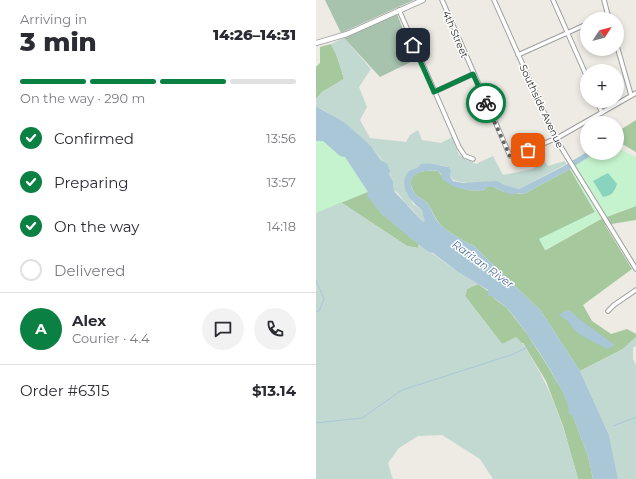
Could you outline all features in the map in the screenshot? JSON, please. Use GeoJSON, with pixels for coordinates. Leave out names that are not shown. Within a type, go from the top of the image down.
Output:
{"type":"FeatureCollection","features":[{"type":"Feature","properties":{"kind":"street"},"geometry":{"type":"LineString","coordinates":[[316,43],[347,34],[423,0]]}},
{"type":"Feature","properties":{"kind":"street","name":"4th Street"},"geometry":{"type":"LineString","coordinates":[[442,0],[510,156],[515,156],[556,138]]}},
{"type":"Feature","properties":{"kind":"street","name":"Southside Avenue"},"geometry":{"type":"LineString","coordinates":[[494,0],[556,138],[636,269]]}},
{"type":"Feature","properties":{"kind":"street"},"geometry":{"type":"LineString","coordinates":[[553,0],[581,64]]}},
{"type":"Feature","properties":{"kind":"street"},"geometry":{"type":"LineString","coordinates":[[604,0],[607,12]]}},
{"type":"Feature","properties":{"kind":"street"},"geometry":{"type":"LineString","coordinates":[[399,10],[459,147],[465,156],[473,159]]}},
{"type":"Feature","properties":{"kind":"street"},"geometry":{"type":"LineString","coordinates":[[518,55],[580,27]]}},
{"type":"Feature","properties":{"kind":"street"},"geometry":{"type":"LineString","coordinates":[[620,56],[631,95]]}},
{"type":"Feature","properties":{"kind":"street"},"geometry":{"type":"LineString","coordinates":[[434,92],[473,74]]}},
{"type":"Feature","properties":{"kind":"street"},"geometry":{"type":"LineString","coordinates":[[556,138],[636,93]]}},
{"type":"Feature","properties":{"kind":"street"},"geometry":{"type":"LineString","coordinates":[[600,108],[602,113]]}},
{"type":"Feature","properties":{"kind":"street"},"geometry":{"type":"LineString","coordinates":[[608,311],[636,290]]}},
{"type":"Feature","properties":{"kind":"green space"},"geometry":{"type":"Polygon","coordinates":[[[325,0],[414,0],[341,33],[325,0]]]}},
{"type":"Feature","properties":{"kind":"green space"},"geometry":{"type":"Polygon","coordinates":[[[397,14],[415,60],[380,77],[344,38],[397,14]]]}},
{"type":"Feature","properties":{"kind":"green space"},"geometry":{"type":"Polygon","coordinates":[[[331,44],[337,56],[344,79],[322,92],[316,99],[316,67],[320,63],[320,47],[331,44]]]}},
{"type":"Feature","properties":{"kind":"green space"},"geometry":{"type":"Polygon","coordinates":[[[636,120],[636,152],[624,145],[624,128],[636,120]]]}},
{"type":"Feature","properties":{"kind":"green space"},"geometry":{"type":"Polygon","coordinates":[[[316,141],[368,192],[382,214],[419,244],[418,248],[407,246],[342,203],[316,213],[316,141]]]}},
{"type":"Feature","properties":{"kind":"green space"},"geometry":{"type":"Polygon","coordinates":[[[316,141],[323,141],[340,156],[345,156],[368,192],[316,213],[316,141]]]}},
{"type":"Feature","properties":{"kind":"green space"},"geometry":{"type":"Polygon","coordinates":[[[624,151],[636,157],[636,206],[601,219],[545,250],[539,239],[595,212],[570,169],[584,160],[624,160],[624,151]]]}},
{"type":"Feature","properties":{"kind":"green space"},"geometry":{"type":"Polygon","coordinates":[[[570,169],[595,212],[540,239],[546,250],[601,219],[636,206],[636,220],[605,225],[632,269],[583,305],[592,321],[611,334],[627,329],[636,334],[636,337],[623,349],[580,371],[541,311],[473,245],[469,244],[441,225],[428,204],[415,194],[411,186],[413,176],[421,172],[438,171],[445,180],[467,190],[482,191],[487,187],[494,187],[504,192],[524,194],[570,169]]]}},
{"type":"Feature","properties":{"kind":"green space"},"geometry":{"type":"Polygon","coordinates":[[[608,173],[617,184],[612,193],[603,197],[593,181],[608,173]]]}},
{"type":"Feature","properties":{"kind":"green space"},"geometry":{"type":"Polygon","coordinates":[[[478,284],[507,308],[527,334],[547,365],[564,394],[573,416],[588,456],[593,479],[578,479],[563,426],[546,381],[523,343],[502,344],[465,296],[467,289],[478,284]]]}},
{"type":"Feature","properties":{"kind":"shaded area"},"geometry":{"type":"Polygon","coordinates":[[[344,38],[371,69],[359,87],[367,107],[360,120],[370,138],[406,142],[410,135],[418,130],[422,140],[441,143],[452,137],[459,155],[476,164],[493,156],[503,175],[532,169],[545,161],[548,166],[565,161],[566,164],[519,189],[502,183],[460,182],[450,177],[451,171],[449,167],[432,164],[420,165],[405,187],[413,204],[422,210],[426,222],[423,222],[397,192],[394,191],[393,181],[383,161],[371,146],[324,110],[316,106],[316,99],[322,92],[344,79],[337,56],[331,44],[344,38]]]}},
{"type":"Feature","properties":{"kind":"shaded area"},"geometry":{"type":"Polygon","coordinates":[[[342,203],[407,246],[418,248],[419,244],[458,272],[478,284],[467,289],[465,296],[502,344],[516,337],[528,352],[542,376],[555,404],[578,479],[493,479],[480,459],[442,435],[418,436],[399,448],[388,463],[394,479],[316,479],[316,213],[342,203]]]}},
{"type":"Feature","properties":{"kind":"shaded area"},"geometry":{"type":"Polygon","coordinates":[[[636,337],[636,346],[633,348],[633,359],[636,365],[636,479],[618,479],[609,435],[580,371],[623,349],[636,337]]]}},
{"type":"Feature","properties":{"kind":"water","name":"Raritan River"},"geometry":{"type":"Polygon","coordinates":[[[316,106],[345,123],[371,146],[381,160],[387,164],[390,171],[389,174],[393,181],[394,191],[423,222],[425,221],[422,210],[410,199],[404,184],[408,173],[421,164],[429,163],[449,167],[451,171],[450,177],[453,181],[463,183],[497,181],[519,189],[580,156],[580,160],[584,160],[524,194],[517,193],[513,195],[494,187],[487,187],[482,191],[454,187],[442,179],[441,174],[438,171],[427,171],[417,174],[411,181],[411,186],[415,194],[428,204],[441,225],[469,244],[473,245],[541,311],[580,371],[609,435],[618,479],[593,479],[588,456],[573,416],[569,414],[568,405],[562,392],[534,344],[508,309],[492,296],[488,296],[488,290],[458,272],[433,253],[429,252],[382,214],[367,196],[368,192],[345,157],[340,156],[323,141],[316,141],[316,106]]]}},
{"type":"Feature","properties":{"kind":"water"},"geometry":{"type":"Polygon","coordinates":[[[569,310],[615,345],[607,349],[574,330],[568,321],[559,315],[569,310]]]}},
{"type":"Feature","properties":{"kind":"waterway"},"geometry":{"type":"LineString","coordinates":[[316,280],[324,299],[319,311],[316,312]]}},
{"type":"Feature","properties":{"kind":"waterway"},"geometry":{"type":"LineString","coordinates":[[316,423],[362,418],[402,390],[511,355],[534,344]]}},
{"type":"Feature","properties":{"kind":"waterway"},"geometry":{"type":"LineString","coordinates":[[613,426],[636,417]]}},
{"type":"Feature","properties":{"kind":"way so far"},"geometry":{"type":"LineString","coordinates":[[486,103],[510,156],[515,156],[528,150]]}},
{"type":"Feature","properties":{"kind":"route"},"geometry":{"type":"LineString","coordinates":[[413,45],[434,92],[473,74],[486,103]]}}]}
